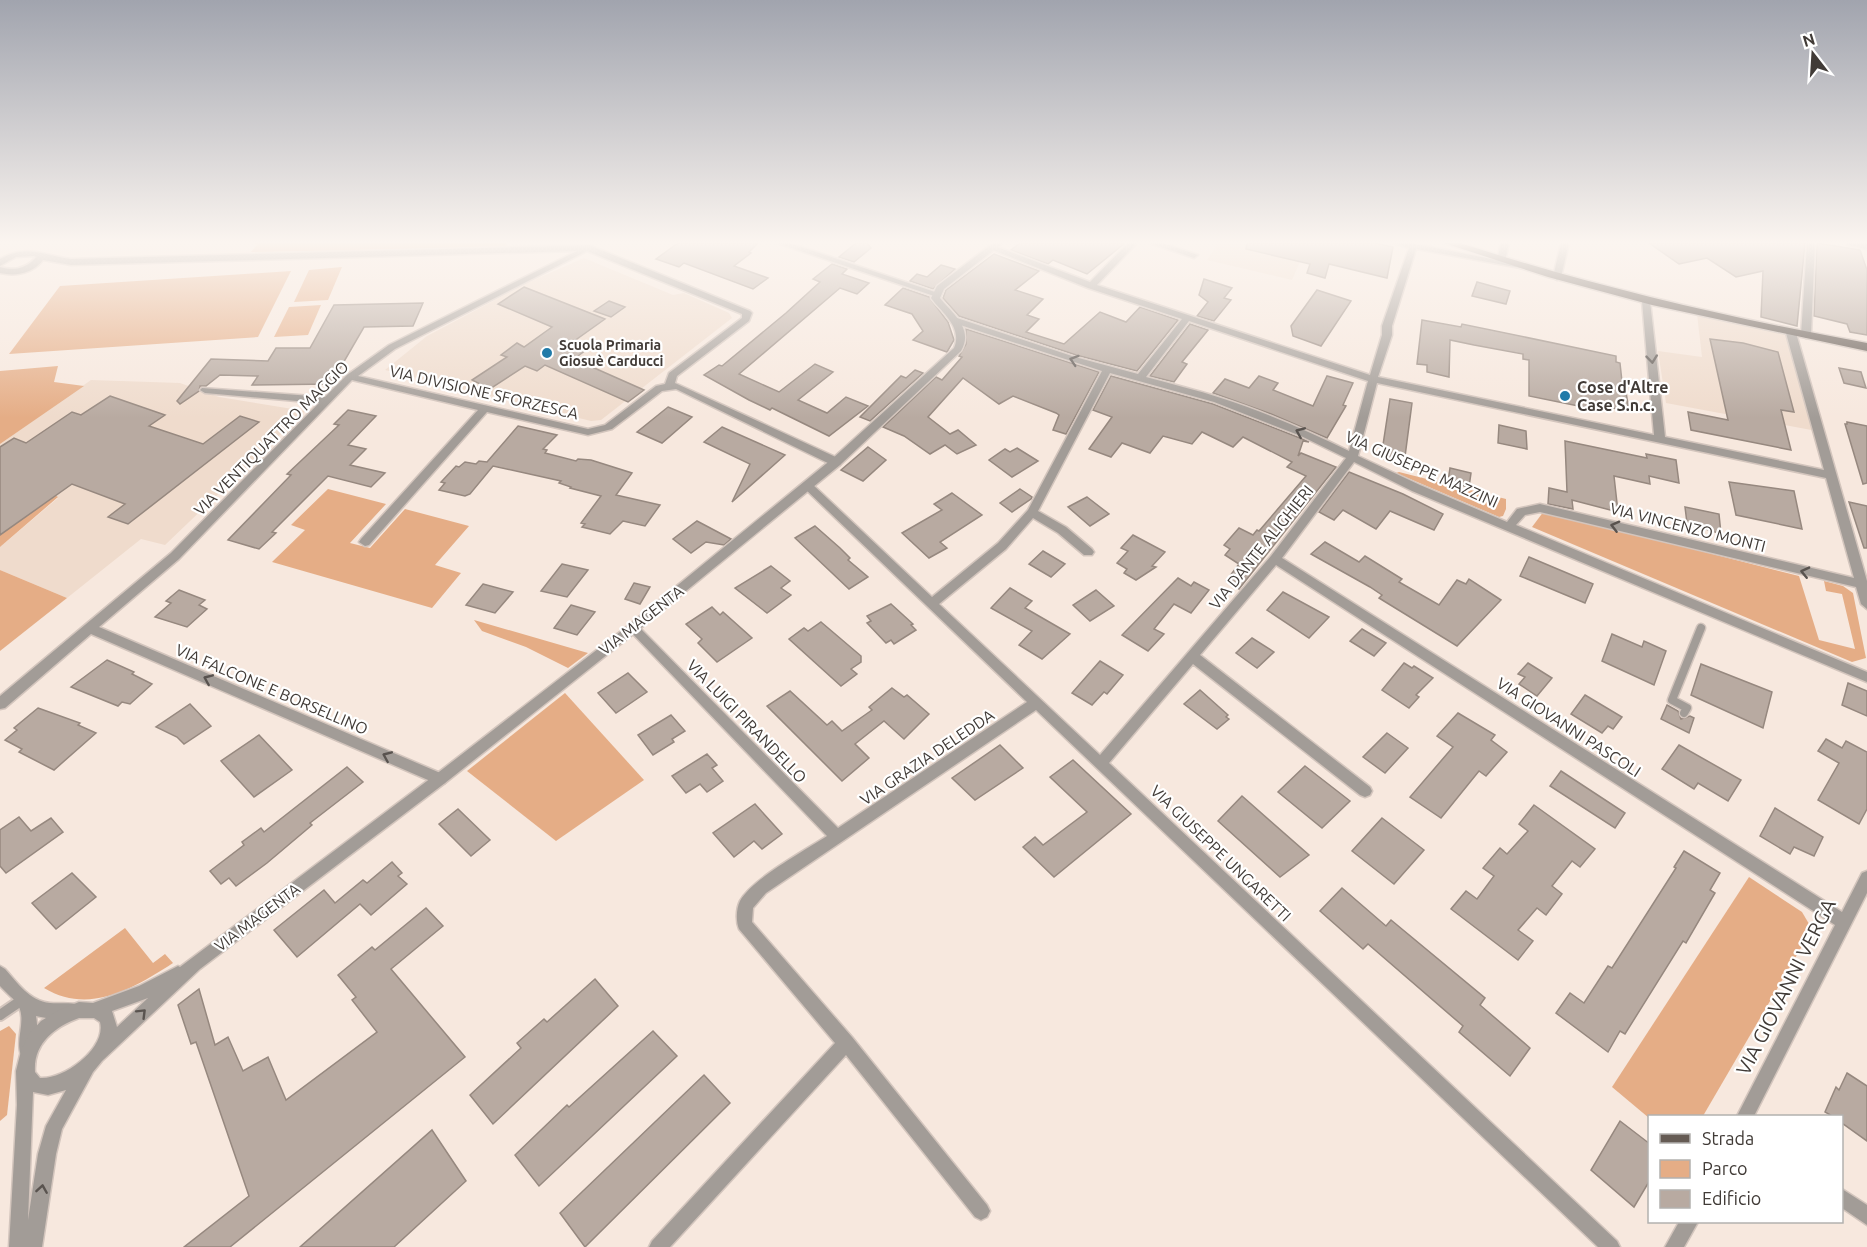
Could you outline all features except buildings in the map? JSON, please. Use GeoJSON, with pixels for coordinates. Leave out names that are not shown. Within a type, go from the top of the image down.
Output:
{"type":"FeatureCollection","features":[{"type":"Feature","properties":{"kind":"main road"},"geometry":{"type":"LineString","coordinates":[[1647,301],[1791,333],[1867,346]]}},
{"type":"Feature","properties":{"kind":"street","name":"VIA VENTIQUATTRO MAGGIO"},"geometry":{"type":"LineString","coordinates":[[0,704],[175,556],[350,377],[392,347],[483,301]]}},
{"type":"Feature","properties":{"kind":"street"},"geometry":{"type":"LineString","coordinates":[[720,301],[747,313],[746,319],[672,375],[670,386],[682,388],[836,462]]}},
{"type":"Feature","properties":{"kind":"street","name":"VIA MAGENTA"},"geometry":{"type":"LineString","coordinates":[[195,964],[441,779],[633,628],[836,462],[958,349],[962,339],[954,320],[938,301]]}},
{"type":"Feature","properties":{"kind":"street"},"geometry":{"type":"LineString","coordinates":[[1137,301],[1373,379],[1831,476]]}},
{"type":"Feature","properties":{"kind":"street"},"geometry":{"type":"LineString","coordinates":[[1353,456],[1373,379],[1388,335],[1387,326],[1395,301]]}},
{"type":"Feature","properties":{"kind":"street"},"geometry":{"type":"LineString","coordinates":[[1646,301],[1660,439]]}},
{"type":"Feature","properties":{"kind":"street"},"geometry":{"type":"LineString","coordinates":[[1806,335],[1808,301]]}},
{"type":"Feature","properties":{"kind":"street"},"geometry":{"type":"LineString","coordinates":[[1139,379],[1187,318]]}},
{"type":"Feature","properties":{"kind":"street","name":"VIA GIUSEPPE MAZZINI"},"geometry":{"type":"LineString","coordinates":[[954,320],[1107,370],[1197,394],[1253,412],[1353,456],[1416,488],[1509,526],[1705,619],[1867,677]]}},
{"type":"Feature","properties":{"kind":"street"},"geometry":{"type":"LineString","coordinates":[[1791,333],[1864,585],[1867,604]]}},
{"type":"Feature","properties":{"kind":"street"},"geometry":{"type":"LineString","coordinates":[[931,604],[1002,546],[1032,512],[1107,370]]}},
{"type":"Feature","properties":{"kind":"street","name":"VIA DIVISIONE SFORZESCA"},"geometry":{"type":"LineString","coordinates":[[350,377],[588,432],[608,427],[656,390],[670,386]]}},
{"type":"Feature","properties":{"kind":"street"},"geometry":{"type":"LineString","coordinates":[[205,390],[327,400]]}},
{"type":"Feature","properties":{"kind":"street"},"geometry":{"type":"LineString","coordinates":[[365,542],[485,408]]}},
{"type":"Feature","properties":{"kind":"street","name":"VIA DANTE ALIGHIERI"},"geometry":{"type":"LineString","coordinates":[[1101,763],[1275,559],[1353,456]]}},
{"type":"Feature","properties":{"kind":"street","name":"VIA GIUSEPPE UNGARETTI"},"geometry":{"type":"LineString","coordinates":[[807,486],[1611,1247]]}},
{"type":"Feature","properties":{"kind":"street","name":"VIA VINCENZO MONTI"},"geometry":{"type":"LineString","coordinates":[[1509,526],[1521,512],[1540,508],[1864,585]]}},
{"type":"Feature","properties":{"kind":"street"},"geometry":{"type":"LineString","coordinates":[[1032,512],[1062,530],[1088,552]]}},
{"type":"Feature","properties":{"kind":"street","name":"VIA GIOVANNI PASCOLI"},"geometry":{"type":"LineString","coordinates":[[1275,559],[1845,922]]}},
{"type":"Feature","properties":{"kind":"street","name":"VIA FALCONE E BORSELLINO"},"geometry":{"type":"LineString","coordinates":[[90,628],[441,779]]}},
{"type":"Feature","properties":{"kind":"street","name":"VIA LUIGI PIRANDELLO"},"geometry":{"type":"LineString","coordinates":[[633,628],[837,837]]}},
{"type":"Feature","properties":{"kind":"street"},"geometry":{"type":"LineString","coordinates":[[1192,656],[1365,791]]}},
{"type":"Feature","properties":{"kind":"street","name":"VIA GRAZIA DELEDDA"},"geometry":{"type":"LineString","coordinates":[[981,1211],[846,1043],[744,924],[746,905],[761,888],[1035,704]]}},
{"type":"Feature","properties":{"kind":"street","name":"VIA GIOVANNI VERGA"},"geometry":{"type":"LineString","coordinates":[[1746,1115],[1867,879]]}},
{"type":"Feature","properties":{"kind":"street"},"geometry":{"type":"LineString","coordinates":[[88,1068],[75,1078],[47,1087],[36,1085],[28,1079],[25,1062],[41,1031],[53,1022],[143,992],[195,964]]}},
{"type":"Feature","properties":{"kind":"street"},"geometry":{"type":"LineString","coordinates":[[33,1247],[47,1154],[54,1126],[88,1068],[100,1054],[195,964]]}},
{"type":"Feature","properties":{"kind":"street"},"geometry":{"type":"LineString","coordinates":[[0,974],[25,1003],[30,1026],[25,1062],[25,1116],[18,1247]]}},
{"type":"Feature","properties":{"kind":"street"},"geometry":{"type":"LineString","coordinates":[[25,1003],[51,1012],[86,1010],[102,1014],[107,1021],[109,1031],[100,1054]]}},
{"type":"Feature","properties":{"kind":"street"},"geometry":{"type":"LineString","coordinates":[[658,1247],[846,1043]]}},
{"type":"Feature","properties":{"kind":"street"},"geometry":{"type":"LineString","coordinates":[[1843,1199],[1867,1216]]}},
{"type":"Feature","properties":{"kind":"street"},"geometry":{"type":"LineString","coordinates":[[1674,1247],[1688,1223]]}},
{"type":"Feature","properties":{"kind":"lane"},"geometry":{"type":"LineString","coordinates":[[1684,713],[1687,708],[1672,700],[1705,619]]}},
{"type":"Feature","properties":{"kind":"lane"},"geometry":{"type":"LineString","coordinates":[[0,1015],[25,1003]]}},
{"type":"Feature","properties":{"kind":"shaded area","name":"Scuola Primaria Giosuè Carducci"},"geometry":{"type":"Polygon","coordinates":[[[493,301],[702,301],[729,313],[732,318],[601,420],[591,421],[385,370],[427,336],[493,301]]]}},
{"type":"Feature","properties":{"kind":"shaded area"},"geometry":{"type":"Polygon","coordinates":[[[1697,314],[1796,333],[1822,432],[1666,403],[1658,351],[1702,357],[1697,314]]]}},
{"type":"Feature","properties":{"kind":"shaded area"},"geometry":{"type":"Polygon","coordinates":[[[91,380],[180,383],[219,397],[305,411],[165,545],[141,539],[67,598],[0,570],[0,547],[58,498],[0,463],[0,444],[91,380]]]}},
{"type":"Feature","properties":{"kind":"green space"},"geometry":{"type":"Polygon","coordinates":[[[49,301],[276,301],[258,337],[9,354],[49,301]]]}},
{"type":"Feature","properties":{"kind":"green space"},"geometry":{"type":"Polygon","coordinates":[[[321,305],[308,335],[274,337],[289,307],[321,305]]]}},
{"type":"Feature","properties":{"kind":"green space"},"geometry":{"type":"Polygon","coordinates":[[[58,366],[54,382],[84,386],[0,444],[0,371],[58,366]]]}},
{"type":"Feature","properties":{"kind":"green space"},"geometry":{"type":"Polygon","coordinates":[[[0,463],[58,497],[0,547],[0,463]]]}},
{"type":"Feature","properties":{"kind":"green space"},"geometry":{"type":"Polygon","coordinates":[[[1396,473],[1506,499],[1506,509],[1503,516],[1499,517],[1396,473]]]}},
{"type":"Feature","properties":{"kind":"green space"},"geometry":{"type":"Polygon","coordinates":[[[328,489],[386,504],[350,543],[370,548],[405,509],[469,526],[435,565],[461,573],[432,608],[272,562],[305,530],[291,525],[328,489]]]}},
{"type":"Feature","properties":{"kind":"green space"},"geometry":{"type":"Polygon","coordinates":[[[1544,511],[1799,576],[1819,640],[1855,649],[1842,594],[1826,591],[1824,581],[1843,586],[1853,593],[1866,658],[1852,662],[1532,527],[1544,511]]]}},
{"type":"Feature","properties":{"kind":"green space"},"geometry":{"type":"Polygon","coordinates":[[[0,570],[67,598],[0,651],[0,570]]]}},
{"type":"Feature","properties":{"kind":"green space"},"geometry":{"type":"Polygon","coordinates":[[[474,620],[588,653],[568,668],[526,647],[482,631],[474,620]]]}},
{"type":"Feature","properties":{"kind":"green space"},"geometry":{"type":"Polygon","coordinates":[[[565,693],[644,780],[556,841],[467,771],[565,693]]]}},
{"type":"Feature","properties":{"kind":"green space"},"geometry":{"type":"Polygon","coordinates":[[[1749,877],[1802,912],[1812,929],[1704,1115],[1648,1115],[1648,1117],[1612,1087],[1749,877]]]}},
{"type":"Feature","properties":{"kind":"green space"},"geometry":{"type":"Polygon","coordinates":[[[125,928],[153,963],[165,954],[173,963],[142,982],[94,999],[61,996],[44,988],[125,928]]]}},
{"type":"Feature","properties":{"kind":"green space"},"geometry":{"type":"Polygon","coordinates":[[[9,1026],[16,1034],[7,1115],[0,1121],[0,1031],[9,1026]]]}},
{"type":"Feature","properties":{"kind":"place","name":"Scuola Primaria Giosuè Carducci"},"geometry":{"type":"Point","coordinates":[547,353]}},
{"type":"Feature","properties":{"kind":"place","name":"Cose d'Altre Case S.n.c."},"geometry":{"type":"Point","coordinates":[1565,396]}}]}
